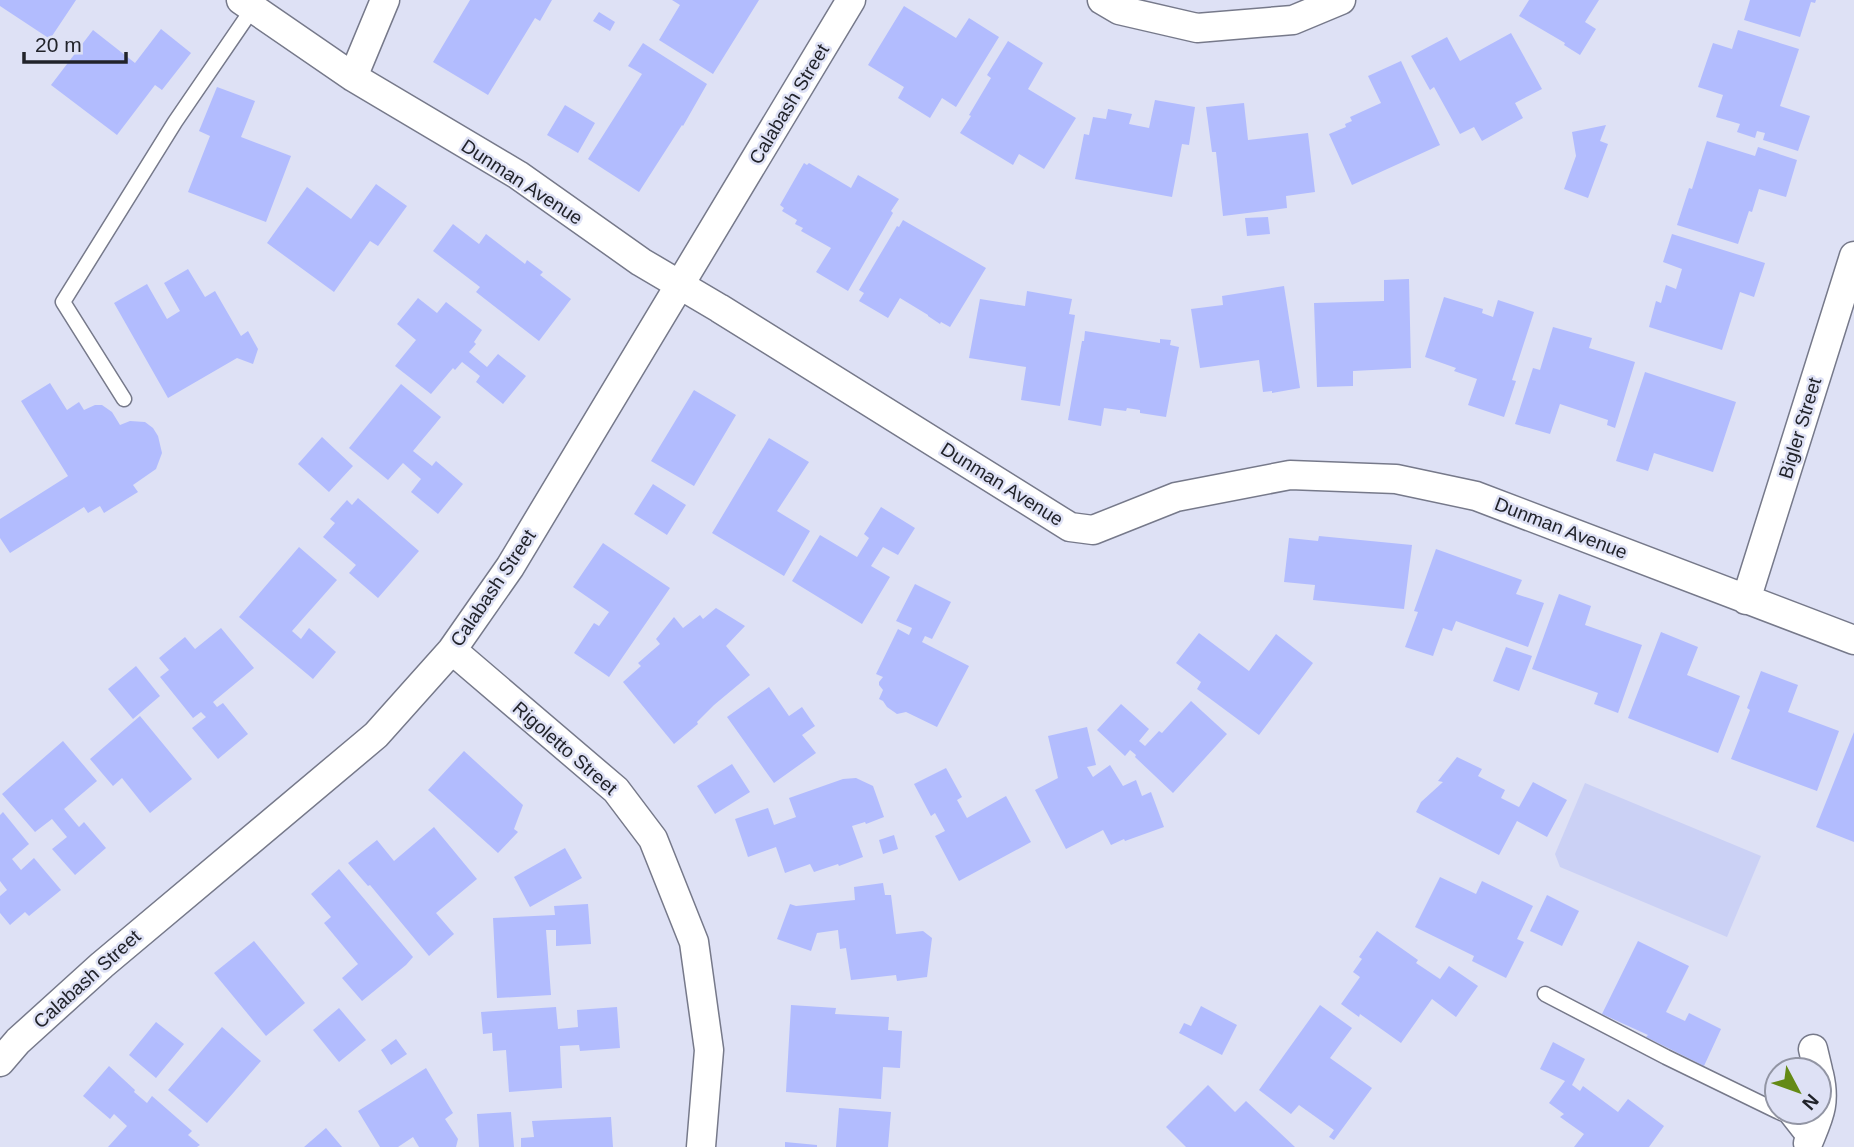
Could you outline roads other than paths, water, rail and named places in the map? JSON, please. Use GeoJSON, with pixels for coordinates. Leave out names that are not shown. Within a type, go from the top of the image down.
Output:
{"type":"FeatureCollection","features":[{"type":"Feature","properties":{"kind":"street"},"geometry":{"type":"LineString","coordinates":[[353,77],[385,0]]}},
{"type":"Feature","properties":{"kind":"street","name":"Calabash Street"},"geometry":{"type":"LineString","coordinates":[[0,1062],[18,1041],[102,965],[376,734],[452,650],[510,567],[851,0]]}},
{"type":"Feature","properties":{"kind":"street"},"geometry":{"type":"LineString","coordinates":[[1102,0],[1119,10],[1197,28],[1293,20],[1342,0]]}},
{"type":"Feature","properties":{"kind":"street","name":"Dunman Avenue"},"geometry":{"type":"LineString","coordinates":[[247,4],[353,77],[518,175],[641,262],[1070,527],[1093,530],[1176,497],[1290,475],[1395,479],[1476,495],[1854,640]]}},
{"type":"Feature","properties":{"kind":"street","name":"Bigler Street"},"geometry":{"type":"LineString","coordinates":[[1746,600],[1854,256]]}},
{"type":"Feature","properties":{"kind":"street","name":"Rigoletto Street"},"geometry":{"type":"LineString","coordinates":[[452,650],[615,790],[653,839],[694,942],[709,1050],[701,1147]]}},
{"type":"Feature","properties":{"kind":"street"},"geometry":{"type":"LineString","coordinates":[[1808,1146],[1815,1126]]}},
{"type":"Feature","properties":{"kind":"lane"},"geometry":{"type":"LineString","coordinates":[[124,399],[63,302],[247,4]]}},
{"type":"Feature","properties":{"kind":"lane"},"geometry":{"type":"LineString","coordinates":[[1545,994],[1666,1058],[1763,1105]]}},
{"type":"Feature","properties":{"kind":"lane"},"geometry":{"type":"LineString","coordinates":[[1794,1126],[1808,1146]]}}]}
